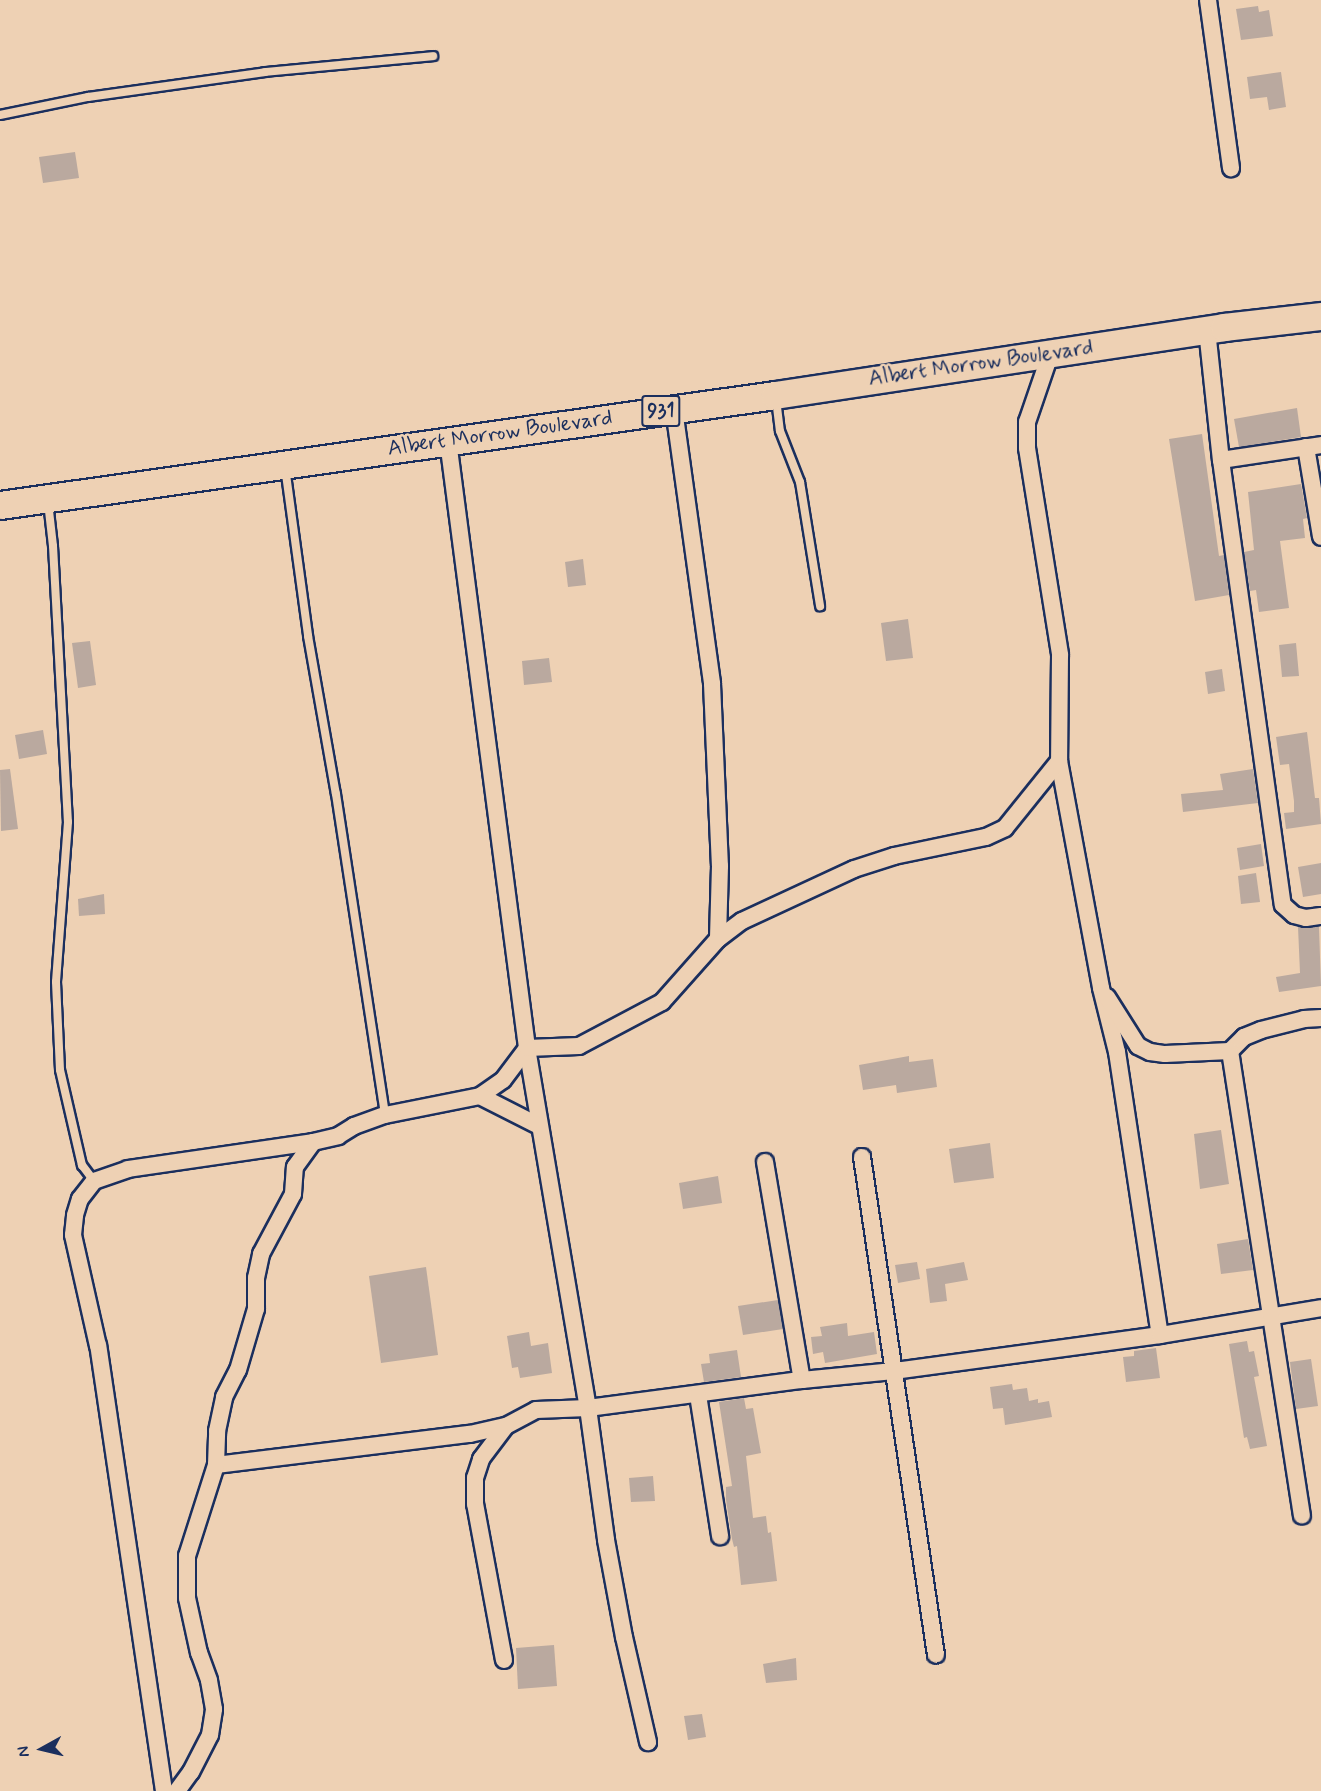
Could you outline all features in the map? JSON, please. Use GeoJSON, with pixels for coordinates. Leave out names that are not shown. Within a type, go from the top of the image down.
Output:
{"type":"FeatureCollection","features":[{"type":"Feature","properties":{"kind":"highway","name":"Albert Morrow Boulevard"},"geometry":{"type":"LineString","coordinates":[[0,505],[776,395],[1207,330],[1321,316]]}},
{"type":"Feature","properties":{"kind":"street"},"geometry":{"type":"LineString","coordinates":[[1208,0],[1231,168]]}},
{"type":"Feature","properties":{"kind":"street"},"geometry":{"type":"LineString","coordinates":[[1207,330],[1221,460],[1283,905],[1294,915],[1306,918],[1321,916]]}},
{"type":"Feature","properties":{"kind":"street"},"geometry":{"type":"LineString","coordinates":[[1050,355],[1027,422],[1028,448],[1060,655],[1059,760],[1101,988],[1117,1052],[1160,1335]]}},
{"type":"Feature","properties":{"kind":"street"},"geometry":{"type":"LineString","coordinates":[[674,409],[712,684],[720,866],[718,939]]}},
{"type":"Feature","properties":{"kind":"street"},"geometry":{"type":"LineString","coordinates":[[448,441],[526,1048],[588,1408],[606,1540],[624,1636],[648,1742]]}},
{"type":"Feature","properties":{"kind":"street"},"geometry":{"type":"LineString","coordinates":[[1221,460],[1314,446],[1321,537]]}},
{"type":"Feature","properties":{"kind":"street"},"geometry":{"type":"LineString","coordinates":[[526,1048],[579,1046],[662,1002],[718,939],[742,921],[854,869],[894,856],[986,837],[1005,828],[1059,760]]}},
{"type":"Feature","properties":{"kind":"street"},"geometry":{"type":"LineString","coordinates":[[1101,988],[1138,1046],[1150,1052],[1230,1051],[1244,1037],[1261,1030],[1304,1019],[1321,1018]]}},
{"type":"Feature","properties":{"kind":"street"},"geometry":{"type":"LineString","coordinates":[[164,1791],[98,1346],[73,1234],[81,1199],[94,1181],[128,1169],[313,1143],[338,1136],[354,1126],[385,1115],[480,1096],[503,1080],[526,1048]]}},
{"type":"Feature","properties":{"kind":"street"},"geometry":{"type":"LineString","coordinates":[[1230,1051],[1302,1515]]}},
{"type":"Feature","properties":{"kind":"street"},"geometry":{"type":"LineString","coordinates":[[480,1096],[539,1126]]}},
{"type":"Feature","properties":{"kind":"street"},"geometry":{"type":"LineString","coordinates":[[177,1791],[191,1772],[210,1735],[214,1709],[210,1680],[199,1653],[187,1598],[188,1556],[216,1465],[220,1410],[238,1370],[256,1309],[256,1278],[261,1254],[293,1194],[296,1167],[313,1143]]}},
{"type":"Feature","properties":{"kind":"street"},"geometry":{"type":"LineString","coordinates":[[862,1157],[936,1655]]}},
{"type":"Feature","properties":{"kind":"street"},"geometry":{"type":"LineString","coordinates":[[765,1162],[802,1380]]}},
{"type":"Feature","properties":{"kind":"street"},"geometry":{"type":"LineString","coordinates":[[216,1465],[470,1434],[506,1426],[536,1410],[588,1408],[802,1380],[894,1371],[1160,1335],[1321,1308]]}},
{"type":"Feature","properties":{"kind":"street"},"geometry":{"type":"LineString","coordinates":[[698,1395],[720,1536]]}},
{"type":"Feature","properties":{"kind":"street"},"geometry":{"type":"LineString","coordinates":[[504,1660],[475,1504],[475,1478],[481,1459],[506,1426]]}},
{"type":"Feature","properties":{"kind":"lane"},"geometry":{"type":"LineString","coordinates":[[0,115],[88,97],[265,72],[433,56]]}},
{"type":"Feature","properties":{"kind":"lane"},"geometry":{"type":"LineString","coordinates":[[776,395],[780,430],[800,482],[820,606]]}},
{"type":"Feature","properties":{"kind":"lane"},"geometry":{"type":"LineString","coordinates":[[284,465],[308,636],[341,829],[385,1115]]}},
{"type":"Feature","properties":{"kind":"lane"},"geometry":{"type":"LineString","coordinates":[[47,499],[53,546],[68,822],[56,981],[60,1070],[82,1165],[94,1181]]}},
{"type":"Feature","properties":{"kind":"building"},"geometry":{"type":"Polygon","coordinates":[[[1258,6],[1259,12],[1269,10],[1273,36],[1241,40],[1236,9],[1258,6]]]}},
{"type":"Feature","properties":{"kind":"building"},"geometry":{"type":"Polygon","coordinates":[[[1281,72],[1286,107],[1269,110],[1267,97],[1250,99],[1247,77],[1281,72]]]}},
{"type":"Feature","properties":{"kind":"building"},"geometry":{"type":"Polygon","coordinates":[[[75,152],[79,178],[43,183],[39,157],[75,152]]]}},
{"type":"Feature","properties":{"kind":"building"},"geometry":{"type":"Polygon","coordinates":[[[1297,408],[1301,437],[1239,447],[1234,419],[1297,408]]]}},
{"type":"Feature","properties":{"kind":"building"},"geometry":{"type":"Polygon","coordinates":[[[1202,434],[1219,556],[1224,555],[1229,595],[1195,601],[1169,439],[1202,434]]]}},
{"type":"Feature","properties":{"kind":"building"},"geometry":{"type":"Polygon","coordinates":[[[1301,484],[1307,518],[1303,519],[1305,538],[1280,541],[1289,608],[1259,612],[1256,590],[1250,591],[1244,552],[1254,550],[1248,492],[1301,484]]]}},
{"type":"Feature","properties":{"kind":"building"},"geometry":{"type":"Polygon","coordinates":[[[583,559],[586,585],[568,587],[565,562],[583,559]]]}},
{"type":"Feature","properties":{"kind":"building"},"geometry":{"type":"Polygon","coordinates":[[[908,619],[913,658],[886,661],[881,623],[908,619]]]}},
{"type":"Feature","properties":{"kind":"building"},"geometry":{"type":"Polygon","coordinates":[[[90,641],[96,685],[78,688],[72,643],[90,641]]]}},
{"type":"Feature","properties":{"kind":"building"},"geometry":{"type":"Polygon","coordinates":[[[1296,643],[1299,676],[1282,677],[1279,645],[1296,643]]]}},
{"type":"Feature","properties":{"kind":"building"},"geometry":{"type":"Polygon","coordinates":[[[549,658],[552,682],[524,685],[522,661],[549,658]]]}},
{"type":"Feature","properties":{"kind":"building"},"geometry":{"type":"Polygon","coordinates":[[[1222,669],[1225,691],[1208,694],[1205,672],[1222,669]]]}},
{"type":"Feature","properties":{"kind":"building"},"geometry":{"type":"Polygon","coordinates":[[[43,730],[47,754],[19,759],[15,735],[43,730]]]}},
{"type":"Feature","properties":{"kind":"building"},"geometry":{"type":"Polygon","coordinates":[[[1307,732],[1315,798],[1319,798],[1321,824],[1286,829],[1284,813],[1294,812],[1294,801],[1289,764],[1280,765],[1276,737],[1307,732]]]}},
{"type":"Feature","properties":{"kind":"building"},"geometry":{"type":"Polygon","coordinates":[[[10,769],[18,829],[1,831],[0,770],[10,769]]]}},
{"type":"Feature","properties":{"kind":"building"},"geometry":{"type":"Polygon","coordinates":[[[1253,769],[1258,803],[1183,812],[1181,794],[1223,790],[1220,774],[1253,769]]]}},
{"type":"Feature","properties":{"kind":"building"},"geometry":{"type":"Polygon","coordinates":[[[1261,844],[1264,866],[1240,870],[1237,848],[1261,844]]]}},
{"type":"Feature","properties":{"kind":"building"},"geometry":{"type":"Polygon","coordinates":[[[1321,863],[1321,894],[1303,897],[1298,867],[1321,863]]]}},
{"type":"Feature","properties":{"kind":"building"},"geometry":{"type":"Polygon","coordinates":[[[1256,873],[1260,902],[1241,904],[1238,876],[1256,873]]]}},
{"type":"Feature","properties":{"kind":"building"},"geometry":{"type":"Polygon","coordinates":[[[104,894],[105,914],[79,916],[78,899],[104,894]]]}},
{"type":"Feature","properties":{"kind":"building"},"geometry":{"type":"Polygon","coordinates":[[[1298,927],[1319,927],[1321,986],[1279,992],[1276,977],[1300,973],[1298,927]]]}},
{"type":"Feature","properties":{"kind":"building"},"geometry":{"type":"Polygon","coordinates":[[[909,1056],[909,1062],[933,1059],[937,1087],[897,1093],[896,1085],[863,1090],[859,1065],[909,1056]]]}},
{"type":"Feature","properties":{"kind":"building"},"geometry":{"type":"Polygon","coordinates":[[[1221,1130],[1229,1184],[1200,1189],[1194,1134],[1221,1130]]]}},
{"type":"Feature","properties":{"kind":"building"},"geometry":{"type":"Polygon","coordinates":[[[990,1143],[994,1178],[954,1183],[949,1149],[990,1143]]]}},
{"type":"Feature","properties":{"kind":"building"},"geometry":{"type":"Polygon","coordinates":[[[718,1176],[722,1203],[683,1209],[679,1183],[718,1176]]]}},
{"type":"Feature","properties":{"kind":"building"},"geometry":{"type":"Polygon","coordinates":[[[1248,1239],[1253,1270],[1221,1274],[1217,1244],[1248,1239]]]}},
{"type":"Feature","properties":{"kind":"building"},"geometry":{"type":"Polygon","coordinates":[[[917,1262],[920,1279],[898,1283],[895,1265],[917,1262]]]}},
{"type":"Feature","properties":{"kind":"building"},"geometry":{"type":"Polygon","coordinates":[[[964,1262],[968,1280],[945,1284],[947,1301],[930,1303],[926,1269],[964,1262]]]}},
{"type":"Feature","properties":{"kind":"building"},"geometry":{"type":"Polygon","coordinates":[[[426,1267],[438,1355],[381,1363],[369,1276],[426,1267]]]}},
{"type":"Feature","properties":{"kind":"building"},"geometry":{"type":"Polygon","coordinates":[[[778,1300],[783,1329],[743,1335],[738,1306],[778,1300]]]}},
{"type":"Feature","properties":{"kind":"building"},"geometry":{"type":"Polygon","coordinates":[[[847,1323],[848,1336],[874,1332],[877,1354],[825,1363],[823,1352],[813,1354],[811,1337],[822,1336],[820,1327],[847,1323]]]}},
{"type":"Feature","properties":{"kind":"building"},"geometry":{"type":"Polygon","coordinates":[[[529,1332],[531,1346],[548,1343],[552,1373],[520,1378],[518,1367],[512,1368],[507,1336],[529,1332]]]}},
{"type":"Feature","properties":{"kind":"building"},"geometry":{"type":"Polygon","coordinates":[[[1247,1341],[1249,1352],[1254,1351],[1259,1376],[1254,1377],[1267,1446],[1250,1449],[1247,1437],[1244,1438],[1229,1344],[1247,1341]]]}},
{"type":"Feature","properties":{"kind":"building"},"geometry":{"type":"Polygon","coordinates":[[[1156,1348],[1160,1378],[1126,1382],[1123,1357],[1134,1356],[1134,1351],[1156,1348]]]}},
{"type":"Feature","properties":{"kind":"building"},"geometry":{"type":"Polygon","coordinates":[[[737,1350],[741,1377],[704,1382],[701,1364],[710,1363],[709,1354],[737,1350]]]}},
{"type":"Feature","properties":{"kind":"building"},"geometry":{"type":"Polygon","coordinates":[[[1311,1359],[1318,1406],[1296,1409],[1290,1362],[1311,1359]]]}},
{"type":"Feature","properties":{"kind":"building"},"geometry":{"type":"Polygon","coordinates":[[[1012,1384],[1013,1390],[1027,1388],[1029,1401],[1038,1399],[1038,1403],[1049,1401],[1052,1417],[1005,1425],[1003,1408],[993,1409],[990,1387],[1012,1384]]]}},
{"type":"Feature","properties":{"kind":"building"},"geometry":{"type":"Polygon","coordinates":[[[744,1398],[746,1409],[753,1408],[761,1453],[746,1456],[753,1518],[766,1516],[768,1533],[771,1532],[777,1581],[741,1585],[737,1546],[734,1547],[732,1539],[726,1500],[726,1487],[732,1486],[719,1402],[744,1398]]]}},
{"type":"Feature","properties":{"kind":"building"},"geometry":{"type":"Polygon","coordinates":[[[653,1476],[655,1501],[631,1502],[629,1478],[653,1476]]]}},
{"type":"Feature","properties":{"kind":"building"},"geometry":{"type":"Polygon","coordinates":[[[554,1645],[557,1686],[518,1689],[516,1648],[554,1645]]]}},
{"type":"Feature","properties":{"kind":"building"},"geometry":{"type":"Polygon","coordinates":[[[796,1658],[797,1680],[766,1683],[763,1664],[796,1658]]]}},
{"type":"Feature","properties":{"kind":"building"},"geometry":{"type":"Polygon","coordinates":[[[702,1714],[706,1737],[688,1740],[684,1716],[702,1714]]]}}]}
